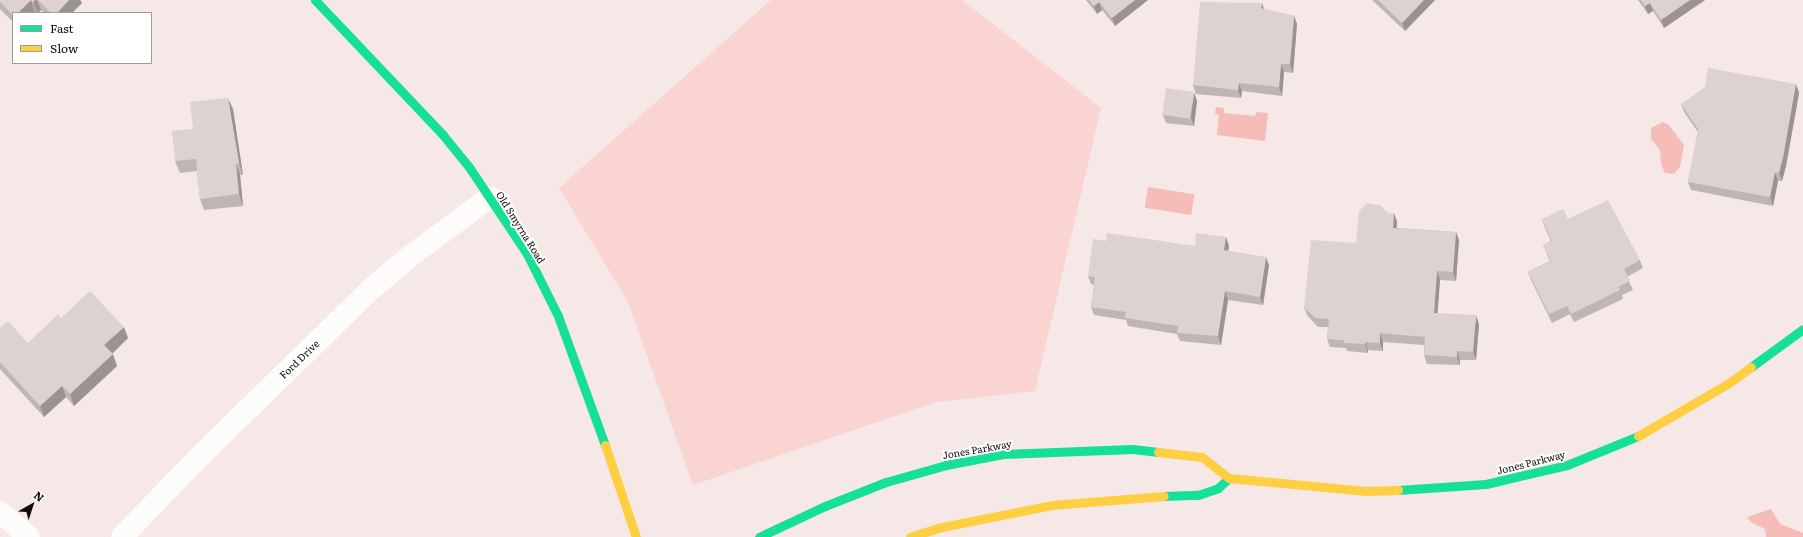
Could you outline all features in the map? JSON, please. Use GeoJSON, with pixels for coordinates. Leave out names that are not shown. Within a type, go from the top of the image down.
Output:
{"type":"FeatureCollection","features":[{"type":"Feature","properties":{"kind":"street","name":"Old Smyrna Road"},"geometry":{"type":"LineString","coordinates":[[315,0],[440,132],[490,197],[527,254],[558,316],[588,393],[636,537]]}},
{"type":"Feature","properties":{"kind":"street","name":"Ford Drive"},"geometry":{"type":"LineString","coordinates":[[122,537],[202,454],[370,290],[409,257],[490,197]]}},
{"type":"Feature","properties":{"kind":"street","name":"Jones Parkway"},"geometry":{"type":"LineString","coordinates":[[759,537],[825,506],[886,482],[946,465],[1003,454],[1133,449],[1202,457],[1229,478],[1366,491],[1439,489],[1486,484],[1567,465],[1643,434],[1679,415],[1803,329]]}},
{"type":"Feature","properties":{"kind":"street"},"geometry":{"type":"LineString","coordinates":[[910,537],[938,528],[1052,506],[1125,498],[1198,495],[1218,488],[1229,478]]}},
{"type":"Feature","properties":{"kind":"street"},"geometry":{"type":"LineString","coordinates":[[0,512],[29,537]]}},
{"type":"Feature","properties":{"kind":"shaded area"},"geometry":{"type":"Polygon","coordinates":[[[771,0],[962,0],[1101,108],[1035,391],[936,402],[693,485],[628,302],[559,188],[771,0]]]}},
{"type":"Feature","properties":{"kind":"shaded area"},"geometry":{"type":"Polygon","coordinates":[[[1216,107],[1224,108],[1224,113],[1255,116],[1256,112],[1268,113],[1265,141],[1217,135],[1219,115],[1215,114],[1216,107]]]}},
{"type":"Feature","properties":{"kind":"shaded area"},"geometry":{"type":"Polygon","coordinates":[[[1663,122],[1669,125],[1684,145],[1680,167],[1674,174],[1665,173],[1661,164],[1660,150],[1651,139],[1651,128],[1663,122]]]}},
{"type":"Feature","properties":{"kind":"shaded area"},"geometry":{"type":"Polygon","coordinates":[[[1148,187],[1194,194],[1191,215],[1145,208],[1148,187]]]}},
{"type":"Feature","properties":{"kind":"shaded area"},"geometry":{"type":"Polygon","coordinates":[[[1771,509],[1780,524],[1803,533],[1803,537],[1766,537],[1765,529],[1752,523],[1747,517],[1771,509]]]}},
{"type":"Feature","properties":{"kind":"building"},"geometry":{"type":"Polygon","coordinates":[[[0,0],[31,0],[19,12],[12,12],[12,14],[0,2],[0,0]]]}},
{"type":"Feature","properties":{"kind":"building"},"geometry":{"type":"Polygon","coordinates":[[[38,0],[69,0],[58,12],[50,12],[38,0]]]}},
{"type":"Feature","properties":{"kind":"building"},"geometry":{"type":"Polygon","coordinates":[[[1089,0],[1135,0],[1112,18],[1099,2],[1094,6],[1089,0]]]}},
{"type":"Feature","properties":{"kind":"building"},"geometry":{"type":"Polygon","coordinates":[[[1378,0],[1424,0],[1402,23],[1378,0]]]}},
{"type":"Feature","properties":{"kind":"building"},"geometry":{"type":"Polygon","coordinates":[[[1641,0],[1690,0],[1661,20],[1650,3],[1645,6],[1641,0]]]}},
{"type":"Feature","properties":{"kind":"building"},"geometry":{"type":"Polygon","coordinates":[[[1200,2],[1262,3],[1261,8],[1294,16],[1290,64],[1281,64],[1279,87],[1239,83],[1238,90],[1193,85],[1200,2]]]}},
{"type":"Feature","properties":{"kind":"building"},"geometry":{"type":"Polygon","coordinates":[[[1708,68],[1796,84],[1783,158],[1779,173],[1775,172],[1770,197],[1688,182],[1698,129],[1681,104],[1705,87],[1708,68]]]}},
{"type":"Feature","properties":{"kind":"building"},"geometry":{"type":"Polygon","coordinates":[[[1166,88],[1194,92],[1190,119],[1162,115],[1166,88]]]}},
{"type":"Feature","properties":{"kind":"building"},"geometry":{"type":"Polygon","coordinates":[[[228,98],[239,163],[236,164],[239,194],[200,199],[196,159],[175,161],[172,131],[193,129],[190,102],[228,98]]]}},
{"type":"Feature","properties":{"kind":"building"},"geometry":{"type":"Polygon","coordinates":[[[1608,200],[1640,260],[1624,269],[1630,281],[1618,287],[1620,290],[1571,314],[1567,306],[1549,314],[1528,272],[1551,261],[1543,245],[1552,241],[1542,219],[1563,209],[1568,219],[1608,200]]]}},
{"type":"Feature","properties":{"kind":"building"},"geometry":{"type":"Polygon","coordinates":[[[1367,203],[1380,205],[1388,213],[1394,213],[1393,228],[1456,232],[1453,272],[1437,271],[1434,313],[1476,315],[1473,352],[1457,351],[1457,357],[1424,355],[1425,337],[1380,333],[1380,343],[1365,342],[1365,344],[1344,343],[1344,340],[1327,339],[1329,319],[1315,318],[1304,307],[1311,240],[1356,243],[1359,211],[1367,203]]]}},
{"type":"Feature","properties":{"kind":"building"},"geometry":{"type":"Polygon","coordinates":[[[1107,233],[1195,246],[1196,233],[1226,237],[1224,250],[1266,257],[1260,297],[1225,291],[1218,336],[1177,333],[1178,326],[1125,318],[1126,312],[1091,307],[1095,277],[1088,276],[1093,239],[1106,241],[1107,233]]]}},
{"type":"Feature","properties":{"kind":"building"},"geometry":{"type":"Polygon","coordinates":[[[90,291],[124,327],[104,345],[113,354],[70,394],[62,386],[40,406],[0,362],[0,328],[8,321],[28,343],[58,314],[61,318],[90,291]]]}},
{"type":"Feature","properties":{"kind":"traffic: fast"},"geometry":{"type":"LineString","coordinates":[[315,0],[443,135],[469,167],[527,254],[558,316],[605,445]]}},
{"type":"Feature","properties":{"kind":"traffic: fast"},"geometry":{"type":"LineString","coordinates":[[1751,367],[1803,329]]}},
{"type":"Feature","properties":{"kind":"traffic: fast"},"geometry":{"type":"LineString","coordinates":[[1398,490],[1486,484],[1567,465],[1638,436]]}},
{"type":"Feature","properties":{"kind":"traffic: fast"},"geometry":{"type":"LineString","coordinates":[[759,537],[825,506],[886,482],[946,465],[1003,454],[1133,449],[1158,452]]}},
{"type":"Feature","properties":{"kind":"traffic: fast"},"geometry":{"type":"LineString","coordinates":[[1164,496],[1198,495],[1218,488],[1229,478]]}},
{"type":"Feature","properties":{"kind":"traffic: slow"},"geometry":{"type":"LineString","coordinates":[[1638,436],[1729,383],[1751,367]]}},
{"type":"Feature","properties":{"kind":"traffic: slow"},"geometry":{"type":"LineString","coordinates":[[605,445],[636,537]]}},
{"type":"Feature","properties":{"kind":"traffic: slow"},"geometry":{"type":"LineString","coordinates":[[1158,452],[1202,457],[1229,478],[1366,491],[1398,490]]}},
{"type":"Feature","properties":{"kind":"traffic: slow"},"geometry":{"type":"LineString","coordinates":[[910,537],[937,528],[1052,505],[1164,496]]}}]}
